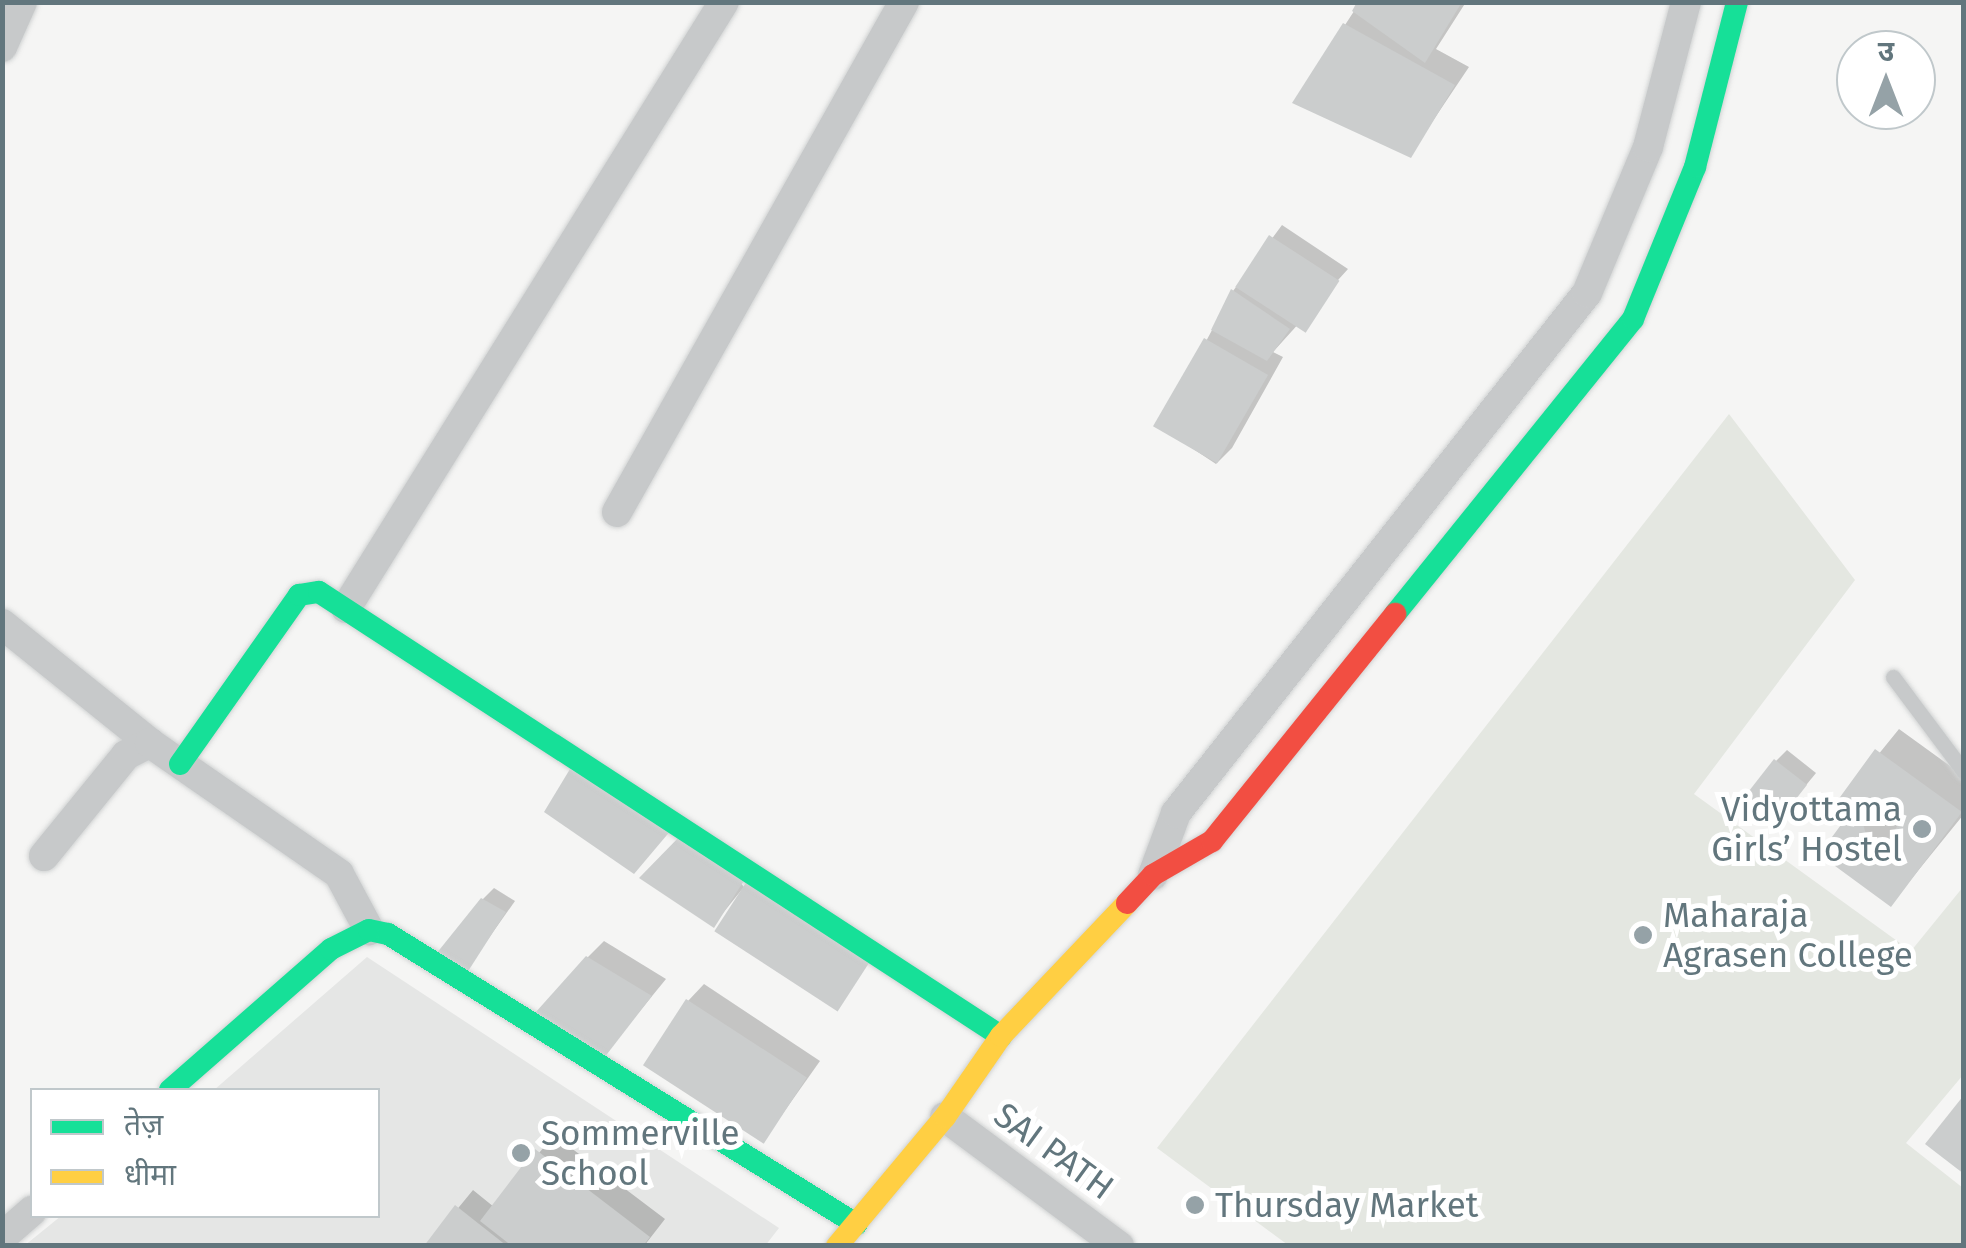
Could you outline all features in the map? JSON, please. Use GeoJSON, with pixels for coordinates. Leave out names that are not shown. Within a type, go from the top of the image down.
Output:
{"type":"FeatureCollection","features":[{"type":"Feature","properties":{"kind":"street"},"geometry":{"type":"LineString","coordinates":[[2,48],[22,2]]}},
{"type":"Feature","properties":{"kind":"street"},"geometry":{"type":"LineString","coordinates":[[346,608],[724,2]]}},
{"type":"Feature","properties":{"kind":"street"},"geometry":{"type":"LineString","coordinates":[[617,512],[904,2]]}},
{"type":"Feature","properties":{"kind":"street"},"geometry":{"type":"LineString","coordinates":[[1152,875],[1176,813],[1587,294],[1648,147],[1686,2]]}},
{"type":"Feature","properties":{"kind":"street"},"geometry":{"type":"LineString","coordinates":[[837,1246],[945,1117],[1001,1036],[1152,875],[1212,841],[1633,320],[1695,167],[1737,2]]}},
{"type":"Feature","properties":{"kind":"street"},"geometry":{"type":"LineString","coordinates":[[180,764],[299,595],[319,592],[1001,1036]]}},
{"type":"Feature","properties":{"kind":"street"},"geometry":{"type":"LineString","coordinates":[[2,624],[150,743],[339,874],[369,930]]}},
{"type":"Feature","properties":{"kind":"street"},"geometry":{"type":"LineString","coordinates":[[44,856],[126,755],[150,743]]}},
{"type":"Feature","properties":{"kind":"street"},"geometry":{"type":"LineString","coordinates":[[172,1088],[331,950],[369,930],[388,934],[856,1224]]}},
{"type":"Feature","properties":{"kind":"street","name":"SAI PATH"},"geometry":{"type":"LineString","coordinates":[[945,1117],[1119,1246]]}},
{"type":"Feature","properties":{"kind":"street"},"geometry":{"type":"LineString","coordinates":[[2,1237],[30,1213]]}},
{"type":"Feature","properties":{"kind":"lane"},"geometry":{"type":"LineString","coordinates":[[1894,677],[1964,772]]}},
{"type":"Feature","properties":{"kind":"shaded area","name":"Maharaja Agrasen College"},"geometry":{"type":"Polygon","coordinates":[[[1729,414],[1855,580],[1694,794],[1911,951],[1963,887],[1963,1075],[1906,1143],[1963,1188],[1963,1245],[1288,1245],[1157,1148],[1729,414]]]}},
{"type":"Feature","properties":{"kind":"shaded area","name":"Sommerville School"},"geometry":{"type":"Polygon","coordinates":[[[367,957],[779,1228],[765,1246],[24,1246],[59,1218],[380,1218],[380,1088],[216,1088],[367,957]]]}},
{"type":"Feature","properties":{"kind":"building"},"geometry":{"type":"Polygon","coordinates":[[[1357,2],[1462,2],[1425,63],[1352,11],[1357,2]]]}},
{"type":"Feature","properties":{"kind":"building"},"geometry":{"type":"Polygon","coordinates":[[[1343,23],[1455,85],[1411,158],[1292,103],[1343,23]]]}},
{"type":"Feature","properties":{"kind":"building"},"geometry":{"type":"Polygon","coordinates":[[[1269,235],[1339,281],[1306,333],[1235,287],[1269,235]]]}},
{"type":"Feature","properties":{"kind":"building"},"geometry":{"type":"Polygon","coordinates":[[[1231,289],[1290,329],[1267,361],[1211,330],[1231,289]]]}},
{"type":"Feature","properties":{"kind":"building"},"geometry":{"type":"Polygon","coordinates":[[[1204,338],[1268,375],[1217,463],[1153,426],[1204,338]]]}},
{"type":"Feature","properties":{"kind":"building","name":"Vidyottama Girls’ Hostel"},"geometry":{"type":"Polygon","coordinates":[[[1875,749],[1962,812],[1891,907],[1831,863],[1844,846],[1832,837],[1849,814],[1835,804],[1875,749]],[[1876,804],[1862,820],[1867,838],[1882,848],[1901,821],[1876,804]]]}},
{"type":"Feature","properties":{"kind":"building"},"geometry":{"type":"Polygon","coordinates":[[[1774,759],[1807,785],[1779,821],[1746,795],[1774,759]]]}},
{"type":"Feature","properties":{"kind":"building"},"geometry":{"type":"Polygon","coordinates":[[[570,769],[672,829],[634,874],[544,812],[570,769]]]}},
{"type":"Feature","properties":{"kind":"building"},"geometry":{"type":"Polygon","coordinates":[[[681,835],[745,879],[714,928],[639,878],[681,835]]]}},
{"type":"Feature","properties":{"kind":"building"},"geometry":{"type":"Polygon","coordinates":[[[747,881],[870,961],[838,1011],[714,931],[747,881]]]}},
{"type":"Feature","properties":{"kind":"building"},"geometry":{"type":"Polygon","coordinates":[[[481,898],[506,912],[465,976],[432,959],[481,898]]]}},
{"type":"Feature","properties":{"kind":"building"},"geometry":{"type":"Polygon","coordinates":[[[586,956],[652,996],[604,1058],[535,1013],[586,956]]]}},
{"type":"Feature","properties":{"kind":"building"},"geometry":{"type":"Polygon","coordinates":[[[686,999],[807,1077],[764,1144],[643,1065],[686,999]]]}},
{"type":"Feature","properties":{"kind":"building"},"geometry":{"type":"Polygon","coordinates":[[[1964,1095],[1964,1174],[1925,1144],[1964,1095]]]}},
{"type":"Feature","properties":{"kind":"building"},"geometry":{"type":"Polygon","coordinates":[[[535,1149],[650,1237],[643,1246],[512,1246],[480,1221],[535,1149]]]}},
{"type":"Feature","properties":{"kind":"building"},"geometry":{"type":"Polygon","coordinates":[[[455,1205],[507,1246],[424,1246],[455,1205]]]}},
{"type":"Feature","properties":{"kind":"traffic: fast"},"geometry":{"type":"LineString","coordinates":[[1395,614],[1633,319],[1695,167],[1737,2]]}},
{"type":"Feature","properties":{"kind":"traffic: fast"},"geometry":{"type":"LineString","coordinates":[[180,764],[299,595],[319,592],[1001,1036]]}},
{"type":"Feature","properties":{"kind":"traffic: fast"},"geometry":{"type":"LineString","coordinates":[[172,1088],[331,949],[369,930],[388,934],[856,1224]]}},
{"type":"Feature","properties":{"kind":"traffic: slow"},"geometry":{"type":"LineString","coordinates":[[837,1246],[945,1117],[1001,1036],[1127,903]]}},
{"type":"Feature","properties":{"kind":"traffic: jam"},"geometry":{"type":"LineString","coordinates":[[1127,903],[1153,875],[1212,841],[1395,614]]}},
{"type":"Feature","properties":{"kind":"place","name":"Vidyottama Girls’ Hostel"},"geometry":{"type":"Point","coordinates":[1922,829]}},
{"type":"Feature","properties":{"kind":"place","name":"Maharaja Agrasen College"},"geometry":{"type":"Point","coordinates":[1643,935]}},
{"type":"Feature","properties":{"kind":"place","name":"Sommerville School"},"geometry":{"type":"Point","coordinates":[521,1153]}},
{"type":"Feature","properties":{"kind":"place","name":"Thursday Market"},"geometry":{"type":"Point","coordinates":[1195,1205]}}]}
